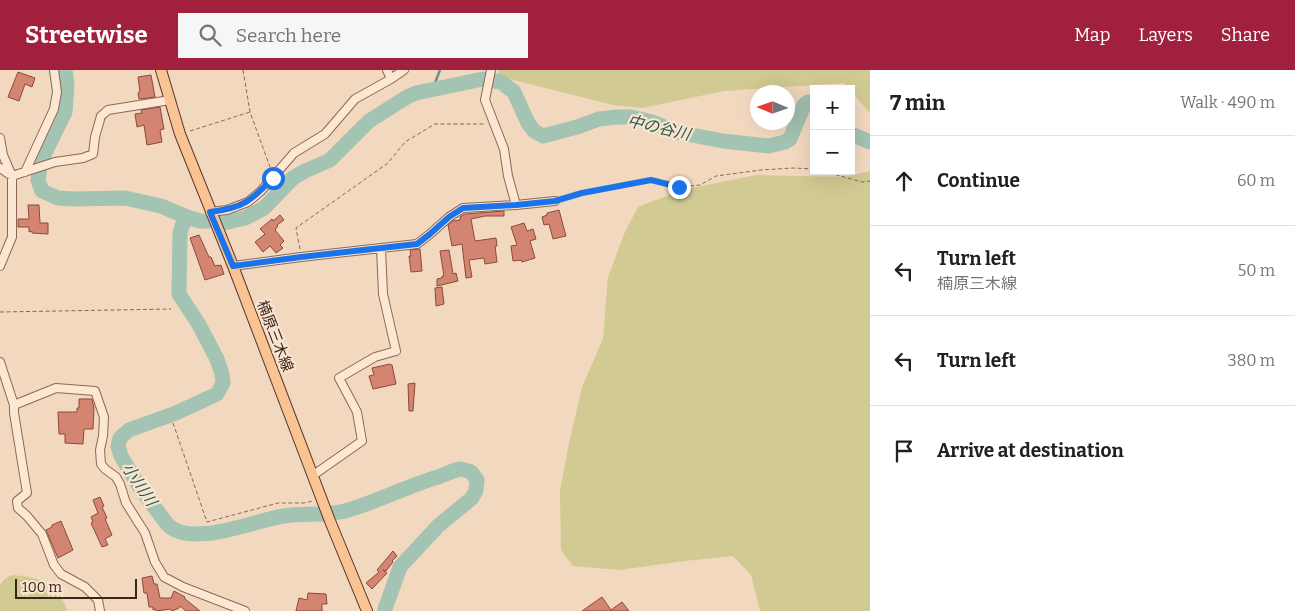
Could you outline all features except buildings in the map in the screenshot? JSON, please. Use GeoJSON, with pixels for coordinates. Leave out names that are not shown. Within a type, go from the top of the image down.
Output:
{"type":"FeatureCollection","features":[{"type":"Feature","properties":{"kind":"main road","name":"楠原三木線"},"geometry":{"type":"LineString","coordinates":[[162,70],[180,134],[233,266],[321,499],[367,611]]}},
{"type":"Feature","properties":{"kind":"street"},"geometry":{"type":"LineString","coordinates":[[25,172],[54,109],[57,92],[54,70]]}},
{"type":"Feature","properties":{"kind":"street"},"geometry":{"type":"LineString","coordinates":[[388,70],[391,79]]}},
{"type":"Feature","properties":{"kind":"street"},"geometry":{"type":"LineString","coordinates":[[210,212],[227,210],[248,202],[261,191],[294,153],[325,134],[355,99],[404,70]]}},
{"type":"Feature","properties":{"kind":"street"},"geometry":{"type":"LineString","coordinates":[[490,71],[485,100],[504,149],[508,176],[516,205]]}},
{"type":"Feature","properties":{"kind":"street"},"geometry":{"type":"LineString","coordinates":[[12,176],[55,162],[83,158],[93,154],[101,116],[108,110],[170,100]]}},
{"type":"Feature","properties":{"kind":"street"},"geometry":{"type":"LineString","coordinates":[[0,138],[12,176],[12,237],[0,266]]}},
{"type":"Feature","properties":{"kind":"street"},"geometry":{"type":"LineString","coordinates":[[0,168],[12,176]]}},
{"type":"Feature","properties":{"kind":"street"},"geometry":{"type":"LineString","coordinates":[[233,266],[417,244],[449,217],[463,208],[555,201]]}},
{"type":"Feature","properties":{"kind":"street"},"geometry":{"type":"LineString","coordinates":[[312,476],[362,441],[357,412],[339,378],[375,356],[396,351],[383,294],[381,248]]}},
{"type":"Feature","properties":{"kind":"street"},"geometry":{"type":"LineString","coordinates":[[0,362],[14,405],[27,493],[17,501],[18,508],[42,534],[54,564],[61,574],[85,587],[98,600],[100,611]]}},
{"type":"Feature","properties":{"kind":"street"},"geometry":{"type":"LineString","coordinates":[[14,405],[56,388],[96,391],[104,417],[100,450],[102,464],[105,470],[116,477],[120,484],[126,503],[145,533],[155,562],[164,577],[183,587],[244,611]]}},
{"type":"Feature","properties":{"kind":"path"},"geometry":{"type":"LineString","coordinates":[[242,70],[250,112],[273,178]]}},
{"type":"Feature","properties":{"kind":"path"},"geometry":{"type":"LineString","coordinates":[[180,134],[250,112]]}},
{"type":"Feature","properties":{"kind":"path"},"geometry":{"type":"LineString","coordinates":[[301,257],[296,228],[388,163],[405,142],[436,124],[495,124]]}},
{"type":"Feature","properties":{"kind":"path"},"geometry":{"type":"LineString","coordinates":[[555,201],[582,193],[651,180],[679,187],[700,185],[716,176],[769,169],[810,169]]}},
{"type":"Feature","properties":{"kind":"path"},"geometry":{"type":"LineString","coordinates":[[837,175],[862,182],[870,181]]}},
{"type":"Feature","properties":{"kind":"path"},"geometry":{"type":"LineString","coordinates":[[0,312],[171,309]]}},
{"type":"Feature","properties":{"kind":"path"},"geometry":{"type":"LineString","coordinates":[[173,423],[207,522],[278,503],[304,503],[321,499]]}},
{"type":"Feature","properties":{"kind":"shaded area"},"geometry":{"type":"Polygon","coordinates":[[[499,70],[870,70],[870,113],[855,96],[855,85],[846,85],[844,83],[795,86],[750,85],[750,89],[724,91],[642,108],[613,105],[498,76],[499,70]]]}},
{"type":"Feature","properties":{"kind":"shaded area"},"geometry":{"type":"Polygon","coordinates":[[[870,171],[870,611],[760,611],[751,575],[733,556],[619,570],[573,566],[561,550],[560,491],[582,387],[603,339],[608,277],[625,232],[638,207],[682,190],[756,175],[845,177],[870,171]]]}},
{"type":"Feature","properties":{"kind":"shaded area"},"geometry":{"type":"Polygon","coordinates":[[[12,575],[34,578],[45,582],[60,596],[68,611],[0,611],[0,586],[5,579],[12,575]]]}},
{"type":"Feature","properties":{"kind":"waterway","name":"小川川"},"geometry":{"type":"LineString","coordinates":[[65,70],[67,85],[65,112],[41,161],[38,180],[42,191],[58,198],[125,198],[161,206],[187,217],[180,233],[179,294],[198,323],[217,359],[222,374],[223,383],[217,394],[176,413],[129,430],[120,438],[118,446],[121,456],[140,488],[167,524],[177,531],[191,534],[223,531],[284,516],[345,511],[460,469],[471,472],[477,480],[476,490],[472,498],[438,526],[400,567],[385,611]]}},
{"type":"Feature","properties":{"kind":"waterway"},"geometry":{"type":"LineString","coordinates":[[433,88],[440,70]]}},
{"type":"Feature","properties":{"kind":"waterway","name":"中の谷川"},"geometry":{"type":"LineString","coordinates":[[223,223],[245,218],[264,208],[293,178],[330,160],[369,121],[407,97],[416,93],[483,79],[501,82],[514,92],[528,123],[534,131],[543,136],[599,119],[631,117],[652,122],[676,132],[723,141],[769,146],[790,139],[804,105],[810,102]]}},
{"type":"Feature","properties":{"kind":"waterway","name":"中の谷川"},"geometry":{"type":"LineString","coordinates":[[855,136],[870,142]]}},
{"type":"Feature","properties":{"kind":"waterway","name":"中の谷川"},"geometry":{"type":"LineString","coordinates":[[187,217],[208,221]]}},
{"type":"Feature","properties":{"kind":"route"},"geometry":{"type":"LineString","coordinates":[[273,178],[248,202],[227,210],[210,212],[233,266],[417,244],[449,217],[463,208],[555,201],[582,193],[651,180],[679,187]]}}]}
